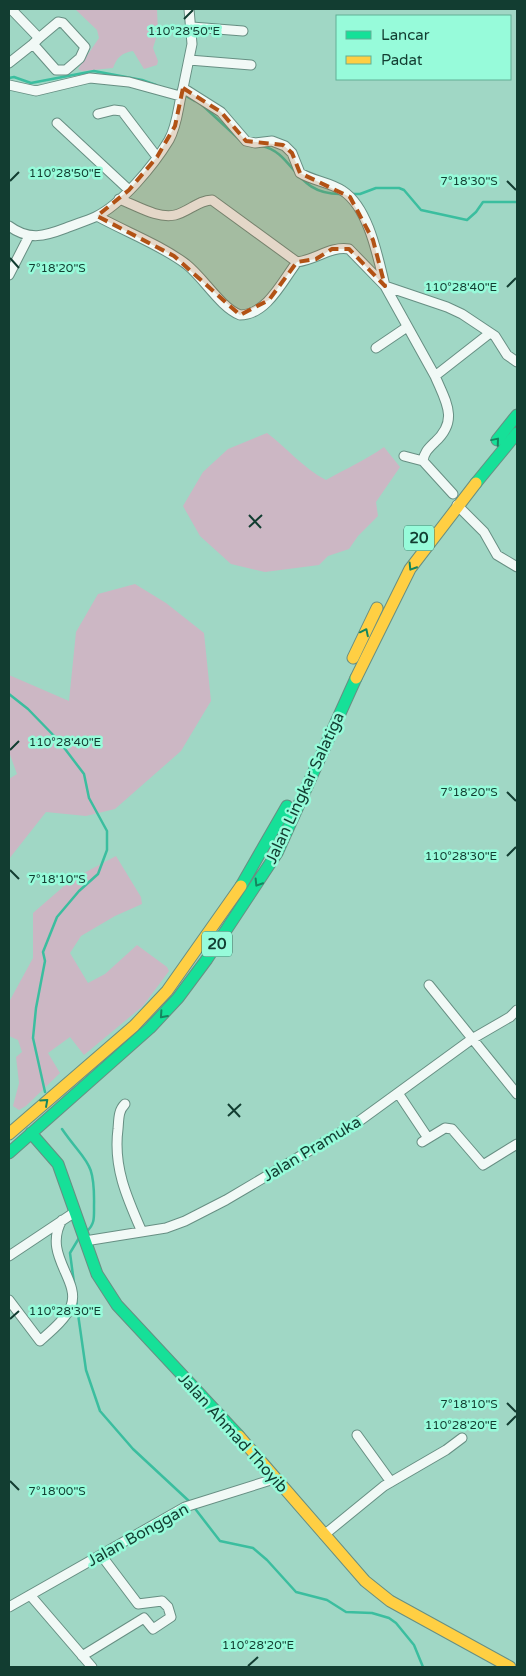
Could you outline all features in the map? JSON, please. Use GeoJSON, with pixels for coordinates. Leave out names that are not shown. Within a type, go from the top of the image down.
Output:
{"type":"FeatureCollection","features":[{"type":"Feature","properties":{"kind":"main road","name":"20"},"geometry":{"type":"LineString","coordinates":[[443,506],[517,415]]}},
{"type":"Feature","properties":{"kind":"main road","name":"Jalan Lingkar Salatiga"},"geometry":{"type":"LineString","coordinates":[[11,1128],[145,1016],[172,985],[287,821],[394,599],[421,553],[456,506],[517,433]]}},
{"type":"Feature","properties":{"kind":"main road","name":"Jalan Lingkar Salatiga"},"geometry":{"type":"LineString","coordinates":[[9,1153],[159,1019],[207,959],[267,868],[365,632],[395,575],[424,530]]}},
{"type":"Feature","properties":{"kind":"main road"},"geometry":{"type":"LineString","coordinates":[[114,1043],[123,1052]]}},
{"type":"Feature","properties":{"kind":"main road","name":"Jalan Ahmad Thoyib"},"geometry":{"type":"LineString","coordinates":[[27,1137],[58,1164],[97,1274],[117,1306],[230,1426],[274,1479],[365,1581],[390,1601],[510,1667]]}},
{"type":"Feature","properties":{"kind":"street"},"geometry":{"type":"LineString","coordinates":[[9,226],[30,236],[46,236],[96,216],[129,190],[157,158],[172,135],[189,60],[192,27],[189,9]]}},
{"type":"Feature","properties":{"kind":"street"},"geometry":{"type":"LineString","coordinates":[[9,63],[36,41],[60,22],[85,47],[80,58],[72,66],[62,71],[56,70],[36,41],[11,13]]}},
{"type":"Feature","properties":{"kind":"street"},"geometry":{"type":"LineString","coordinates":[[192,27],[243,30]]}},
{"type":"Feature","properties":{"kind":"street"},"geometry":{"type":"LineString","coordinates":[[189,60],[251,65]]}},
{"type":"Feature","properties":{"kind":"street"},"geometry":{"type":"LineString","coordinates":[[9,85],[36,91],[90,78],[129,82],[182,92],[221,112],[246,141],[255,143],[272,141],[283,145],[292,153],[300,173],[341,190],[350,196],[373,240],[385,286],[435,376],[449,413],[449,422],[445,432],[426,451],[423,461]]}},
{"type":"Feature","properties":{"kind":"street"},"geometry":{"type":"LineString","coordinates":[[98,114],[114,110],[122,112],[157,158]]}},
{"type":"Feature","properties":{"kind":"street"},"geometry":{"type":"LineString","coordinates":[[57,123],[129,190]]}},
{"type":"Feature","properties":{"kind":"street"},"geometry":{"type":"LineString","coordinates":[[119,199],[151,212],[169,216],[176,215],[212,200],[297,262]]}},
{"type":"Feature","properties":{"kind":"street"},"geometry":{"type":"LineString","coordinates":[[96,216],[174,256],[188,266],[230,308],[240,315],[255,310],[269,300],[297,262],[316,259],[332,249],[349,249],[385,286],[447,307],[495,336],[507,356],[517,362]]}},
{"type":"Feature","properties":{"kind":"street"},"geometry":{"type":"LineString","coordinates":[[9,275],[30,236]]}},
{"type":"Feature","properties":{"kind":"street"},"geometry":{"type":"LineString","coordinates":[[376,348],[407,327]]}},
{"type":"Feature","properties":{"kind":"street"},"geometry":{"type":"LineString","coordinates":[[435,376],[490,333]]}},
{"type":"Feature","properties":{"kind":"street"},"geometry":{"type":"LineString","coordinates":[[404,456],[423,461],[453,494]]}},
{"type":"Feature","properties":{"kind":"street"},"geometry":{"type":"LineString","coordinates":[[456,506],[484,532],[497,555],[517,567]]}},
{"type":"Feature","properties":{"kind":"street"},"geometry":{"type":"LineString","coordinates":[[429,985],[517,1094]]}},
{"type":"Feature","properties":{"kind":"street","name":"Jalan Pramuka"},"geometry":{"type":"LineString","coordinates":[[83,1237],[166,1228],[185,1221],[226,1200],[358,1122],[472,1039],[510,1017],[517,1010]]}},
{"type":"Feature","properties":{"kind":"street"},"geometry":{"type":"LineString","coordinates":[[398,1093],[425,1140],[445,1128],[452,1129],[483,1166],[517,1144]]}},
{"type":"Feature","properties":{"kind":"street"},"geometry":{"type":"LineString","coordinates":[[125,1104],[119,1110],[116,1140],[119,1173],[125,1194],[142,1232]]}},
{"type":"Feature","properties":{"kind":"street"},"geometry":{"type":"LineString","coordinates":[[11,1128],[27,1137]]}},
{"type":"Feature","properties":{"kind":"street"},"geometry":{"type":"LineString","coordinates":[[9,1256],[75,1212]]}},
{"type":"Feature","properties":{"kind":"street"},"geometry":{"type":"LineString","coordinates":[[9,1300],[40,1341],[68,1312],[72,1296],[56,1248],[57,1232],[62,1220]]}},
{"type":"Feature","properties":{"kind":"street"},"geometry":{"type":"LineString","coordinates":[[357,1435],[391,1482]]}},
{"type":"Feature","properties":{"kind":"street"},"geometry":{"type":"LineString","coordinates":[[324,1535],[356,1507],[391,1482],[446,1450],[462,1438]]}},
{"type":"Feature","properties":{"kind":"street","name":"Jalan Bonggan"},"geometry":{"type":"LineString","coordinates":[[9,1607],[185,1507],[274,1479]]}},
{"type":"Feature","properties":{"kind":"street"},"geometry":{"type":"LineString","coordinates":[[101,1555],[138,1604],[144,1618],[153,1629],[169,1620],[171,1613],[162,1601],[138,1604]]}},
{"type":"Feature","properties":{"kind":"street"},"geometry":{"type":"LineString","coordinates":[[30,1595],[92,1667]]}},
{"type":"Feature","properties":{"kind":"street"},"geometry":{"type":"LineString","coordinates":[[82,1656],[144,1618]]}},
{"type":"Feature","properties":{"kind":"highlighted area"},"geometry":{"type":"Polygon","coordinates":[[[183,88],[221,112],[246,141],[283,145],[292,153],[300,173],[350,197],[373,240],[385,286],[349,249],[332,249],[316,259],[297,262],[269,300],[240,315],[174,256],[97,216],[129,190],[157,157],[175,126],[183,88]]]}},
{"type":"Feature","properties":{"kind":"shaded area"},"geometry":{"type":"Polygon","coordinates":[[[75,9],[157,9],[158,32],[153,48],[158,61],[157,65],[144,69],[133,51],[120,56],[113,68],[82,71],[78,69],[99,38],[97,30],[75,9]]]}},
{"type":"Feature","properties":{"kind":"shaded area"},"geometry":{"type":"Polygon","coordinates":[[[267,433],[310,470],[326,480],[384,447],[400,467],[376,502],[378,516],[358,536],[349,549],[328,556],[319,565],[265,572],[231,564],[200,536],[183,506],[203,472],[228,449],[267,433]]]}},
{"type":"Feature","properties":{"kind":"shaded area"},"geometry":{"type":"Polygon","coordinates":[[[135,584],[166,603],[204,633],[211,701],[181,751],[115,809],[86,816],[46,812],[9,859],[9,779],[17,774],[9,752],[9,675],[69,701],[76,632],[98,594],[135,584]]]}},
{"type":"Feature","properties":{"kind":"shaded area"},"geometry":{"type":"Polygon","coordinates":[[[116,856],[141,897],[142,904],[115,916],[81,936],[70,953],[88,983],[105,974],[137,945],[167,967],[169,971],[143,1006],[84,1055],[70,1037],[48,1053],[60,1073],[26,1106],[19,1110],[13,1106],[19,1083],[16,1057],[22,1052],[18,1040],[9,1036],[9,1002],[33,958],[33,913],[71,880],[116,856]]]}},
{"type":"Feature","properties":{"kind":"waterway"},"geometry":{"type":"LineString","coordinates":[[9,78],[14,77],[31,83],[94,71],[142,80],[156,85]]}},
{"type":"Feature","properties":{"kind":"waterway"},"geometry":{"type":"LineString","coordinates":[[184,95],[195,101]]}},
{"type":"Feature","properties":{"kind":"waterway"},"geometry":{"type":"LineString","coordinates":[[200,103],[240,140]]}},
{"type":"Feature","properties":{"kind":"waterway"},"geometry":{"type":"LineString","coordinates":[[262,146],[273,150],[282,157],[305,182],[314,188],[327,193],[343,194]]}},
{"type":"Feature","properties":{"kind":"waterway"},"geometry":{"type":"LineString","coordinates":[[351,194],[360,194],[376,188],[399,188],[404,190],[421,210],[467,220],[483,202],[517,202]]}},
{"type":"Feature","properties":{"kind":"waterway"},"geometry":{"type":"LineString","coordinates":[[9,694],[28,709],[59,741],[84,774],[89,798],[107,831],[107,850],[98,874],[79,891],[57,917],[43,952],[45,961],[36,1008],[33,1038],[45,1092]]}},
{"type":"Feature","properties":{"kind":"waterway"},"geometry":{"type":"LineString","coordinates":[[62,1129],[83,1156],[91,1170],[94,1191],[94,1217],[93,1223],[87,1231]]}},
{"type":"Feature","properties":{"kind":"waterway"},"geometry":{"type":"LineString","coordinates":[[74,1283],[70,1253],[79,1238]]}},
{"type":"Feature","properties":{"kind":"waterway"},"geometry":{"type":"LineString","coordinates":[[76,1300],[86,1370],[100,1411],[133,1449],[190,1502]]}},
{"type":"Feature","properties":{"kind":"waterway"},"geometry":{"type":"LineString","coordinates":[[193,1506],[220,1541],[253,1548],[267,1560],[296,1592],[327,1600],[346,1612],[372,1613],[389,1618],[396,1623],[414,1645],[423,1667]]}},
{"type":"Feature","properties":{"kind":"traffic: fast"},"geometry":{"type":"LineString","coordinates":[[497,440],[517,415]]}},
{"type":"Feature","properties":{"kind":"traffic: fast"},"geometry":{"type":"LineString","coordinates":[[476,483],[517,433]]}},
{"type":"Feature","properties":{"kind":"traffic: fast"},"geometry":{"type":"LineString","coordinates":[[9,1153],[150,1028],[178,998],[207,959],[277,853],[356,678]]}},
{"type":"Feature","properties":{"kind":"traffic: fast"},"geometry":{"type":"LineString","coordinates":[[241,886],[287,806]]}},
{"type":"Feature","properties":{"kind":"traffic: fast"},"geometry":{"type":"LineString","coordinates":[[31,1133],[58,1164],[97,1274],[117,1305],[239,1436]]}},
{"type":"Feature","properties":{"kind":"traffic: slow"},"geometry":{"type":"LineString","coordinates":[[356,678],[410,569],[476,483]]}},
{"type":"Feature","properties":{"kind":"traffic: slow"},"geometry":{"type":"LineString","coordinates":[[353,658],[377,608]]}},
{"type":"Feature","properties":{"kind":"traffic: slow"},"geometry":{"type":"LineString","coordinates":[[9,1134],[134,1026],[167,991],[241,886]]}},
{"type":"Feature","properties":{"kind":"traffic: slow"},"geometry":{"type":"LineString","coordinates":[[239,1436],[365,1581],[390,1601],[510,1667]]}}]}
